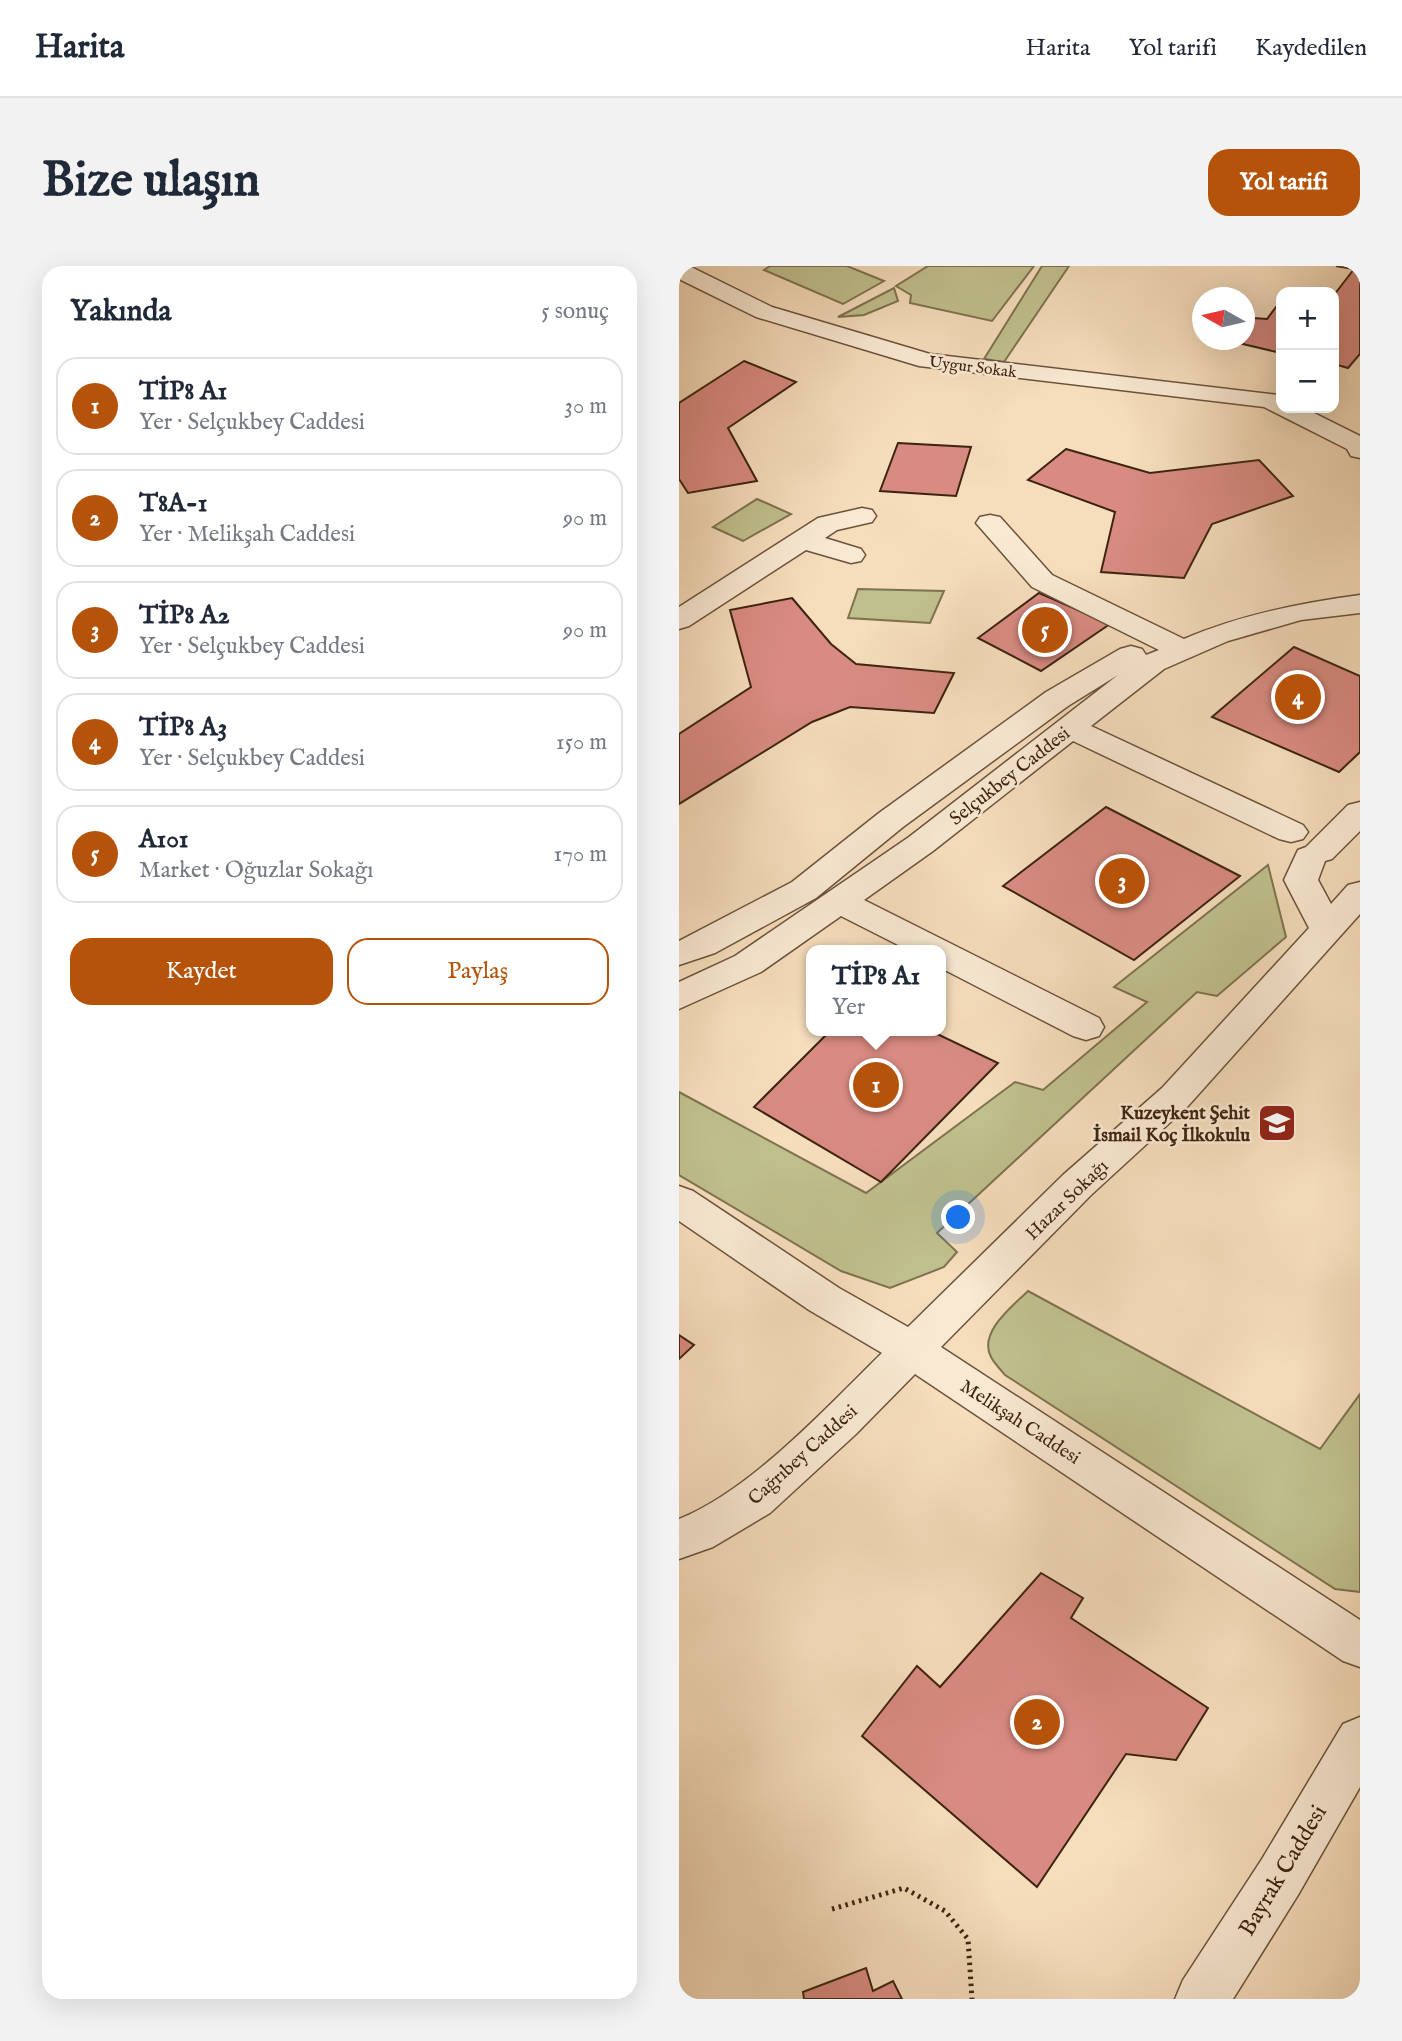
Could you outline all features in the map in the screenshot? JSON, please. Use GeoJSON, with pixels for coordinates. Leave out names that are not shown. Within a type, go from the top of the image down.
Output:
{"type":"FeatureCollection","features":[{"type":"Feature","properties":{"kind":"street","name":"Uygur Sokak"},"geometry":{"type":"LineString","coordinates":[[679,270],[764,312],[928,361],[1270,400],[1276,403]]}},
{"type":"Feature","properties":{"kind":"street","name":"Uygur Sokak"},"geometry":{"type":"LineString","coordinates":[[1295,413],[1359,445]]}},
{"type":"Feature","properties":{"kind":"street"},"geometry":{"type":"LineString","coordinates":[[679,620],[828,524],[862,516]]}},
{"type":"Feature","properties":{"kind":"street"},"geometry":{"type":"LineString","coordinates":[[990,523],[1042,581],[1171,644]]}},
{"type":"Feature","properties":{"kind":"street"},"geometry":{"type":"LineString","coordinates":[[801,540],[852,555]]}},
{"type":"Feature","properties":{"kind":"street","name":"Selçukbey Caddesi"},"geometry":{"type":"LineString","coordinates":[[679,997],[748,964],[921,844],[1153,663],[1189,620],[1314,586],[1360,583]]}},
{"type":"Feature","properties":{"kind":"street","name":"Selçukbey Caddesi"},"geometry":{"type":"LineString","coordinates":[[679,953],[702,945],[804,890],[891,820],[1056,699],[1171,644],[1218,635],[1298,612],[1360,604]]}},
{"type":"Feature","properties":{"kind":"street"},"geometry":{"type":"LineString","coordinates":[[1070,728],[1307,847]]}},
{"type":"Feature","properties":{"kind":"street"},"geometry":{"type":"LineString","coordinates":[[1327,930],[1301,880],[1307,847],[1360,811]]}},
{"type":"Feature","properties":{"kind":"street","name":"Hazar Sokağı"},"geometry":{"type":"LineString","coordinates":[[914,1351],[1077,1185],[1175,1097],[1360,893]]}},
{"type":"Feature","properties":{"kind":"street"},"geometry":{"type":"LineString","coordinates":[[839,901],[927,945]]}},
{"type":"Feature","properties":{"kind":"street"},"geometry":{"type":"LineString","coordinates":[[946,955],[1086,1027]]}},
{"type":"Feature","properties":{"kind":"street","name":"Melikşah Caddesi"},"geometry":{"type":"LineString","coordinates":[[679,1201],[824,1298],[914,1351],[1360,1646]]}},
{"type":"Feature","properties":{"kind":"street","name":"Cağrıbey Caddesi"},"geometry":{"type":"LineString","coordinates":[[679,1539],[697,1533],[754,1500],[914,1351]]}},
{"type":"Feature","properties":{"kind":"street","name":"Bayrak Caddesi"},"geometry":{"type":"LineString","coordinates":[[1202,1999],[1280,1877],[1360,1740]]}},
{"type":"Feature","properties":{"kind":"path"},"geometry":{"type":"LineString","coordinates":[[832,1909],[904,1888],[945,1911],[968,1939],[972,1999]]}},
{"type":"Feature","properties":{"kind":"green space"},"geometry":{"type":"Polygon","coordinates":[[[770,266],[847,266],[884,281],[843,304],[764,270],[770,266]]]}},
{"type":"Feature","properties":{"kind":"green space"},"geometry":{"type":"Polygon","coordinates":[[[928,266],[1034,266],[992,321],[910,303],[911,295],[896,286],[928,266]]]}},
{"type":"Feature","properties":{"kind":"green space"},"geometry":{"type":"Polygon","coordinates":[[[1042,266],[1069,266],[1004,362],[984,359],[1042,266]]]}},
{"type":"Feature","properties":{"kind":"green space"},"geometry":{"type":"Polygon","coordinates":[[[894,288],[898,301],[864,315],[838,317],[894,288]]]}},
{"type":"Feature","properties":{"kind":"green space"},"geometry":{"type":"Polygon","coordinates":[[[757,499],[791,514],[743,541],[713,527],[757,499]]]}},
{"type":"Feature","properties":{"kind":"green space"},"geometry":{"type":"Polygon","coordinates":[[[858,589],[944,591],[930,623],[848,618],[858,589]]]}},
{"type":"Feature","properties":{"kind":"green space"},"geometry":{"type":"Polygon","coordinates":[[[1268,865],[1286,937],[1217,996],[1197,992],[937,1233],[957,1252],[944,1267],[890,1288],[841,1271],[679,1175],[679,1092],[866,1193],[1015,1082],[1043,1090],[1147,1002],[1114,987],[1268,865]]]}},
{"type":"Feature","properties":{"kind":"green space"},"geometry":{"type":"Polygon","coordinates":[[[1028,1291],[1320,1449],[1360,1394],[1360,1592],[1335,1589],[1005,1375],[991,1357],[989,1338],[999,1320],[1028,1291]]]}},
{"type":"Feature","properties":{"kind":"building"},"geometry":{"type":"Polygon","coordinates":[[[1336,266],[1360,266],[1360,354],[1348,368],[1339,365],[1339,288],[1354,269],[1336,266]]]}},
{"type":"Feature","properties":{"kind":"building"},"geometry":{"type":"Polygon","coordinates":[[[1276,307],[1276,352],[1255,347],[1255,318],[1267,319],[1276,307]]]}},
{"type":"Feature","properties":{"kind":"building"},"geometry":{"type":"Polygon","coordinates":[[[744,361],[796,382],[728,428],[757,481],[688,493],[679,479],[679,403],[744,361]]]}},
{"type":"Feature","properties":{"kind":"building"},"geometry":{"type":"Polygon","coordinates":[[[898,443],[971,447],[956,496],[880,491],[898,443]]]}},
{"type":"Feature","properties":{"kind":"building"},"geometry":{"type":"Polygon","coordinates":[[[1066,449],[1150,473],[1259,460],[1293,496],[1212,524],[1184,578],[1101,572],[1115,512],[1028,480],[1066,449]]]}},
{"type":"Feature","properties":{"kind":"building"},"geometry":{"type":"Polygon","coordinates":[[[1039,593],[1110,624],[1041,671],[978,638],[1039,593]]]}},
{"type":"Feature","properties":{"kind":"building"},"geometry":{"type":"Polygon","coordinates":[[[792,598],[831,644],[856,664],[954,673],[934,713],[850,707],[812,722],[679,804],[679,734],[751,687],[730,610],[792,598]]]}},
{"type":"Feature","properties":{"kind":"building"},"geometry":{"type":"Polygon","coordinates":[[[1294,647],[1360,676],[1360,752],[1339,772],[1212,717],[1294,647]]]}},
{"type":"Feature","properties":{"kind":"building"},"geometry":{"type":"Polygon","coordinates":[[[1106,807],[1240,876],[1134,960],[1003,886],[1106,807]]]}},
{"type":"Feature","properties":{"kind":"building"},"geometry":{"type":"Polygon","coordinates":[[[825,1036],[941,1036],[998,1063],[881,1182],[754,1107],[825,1036]]]}},
{"type":"Feature","properties":{"kind":"building"},"geometry":{"type":"Polygon","coordinates":[[[679,1335],[694,1345],[679,1359],[679,1335]]]}},
{"type":"Feature","properties":{"kind":"building"},"geometry":{"type":"Polygon","coordinates":[[[1041,1573],[1083,1598],[1071,1618],[1208,1708],[1176,1760],[1126,1754],[1037,1887],[862,1736],[917,1666],[940,1687],[1041,1573]]]}},
{"type":"Feature","properties":{"kind":"building"},"geometry":{"type":"Polygon","coordinates":[[[866,1968],[873,1991],[893,1981],[902,1999],[804,1999],[803,1992],[866,1968]]]}},
{"type":"Feature","properties":{"kind":"place","name":"A101"},"geometry":{"type":"Point","coordinates":[1045,630]}},
{"type":"Feature","properties":{"kind":"place","name":"TİP8 A3"},"geometry":{"type":"Point","coordinates":[1298,697]}},
{"type":"Feature","properties":{"kind":"place","name":"TİP8 A2"},"geometry":{"type":"Point","coordinates":[1122,881]}},
{"type":"Feature","properties":{"kind":"place","name":"TİP8 A1"},"geometry":{"type":"Point","coordinates":[876,1085]}},
{"type":"Feature","properties":{"kind":"place","name":"Kuzeykent Şehit İsmail Koç İlkokulu"},"geometry":{"type":"Point","coordinates":[1277,1123]}},
{"type":"Feature","properties":{"kind":"place","name":"T8A-1"},"geometry":{"type":"Point","coordinates":[1037,1722]}}]}
